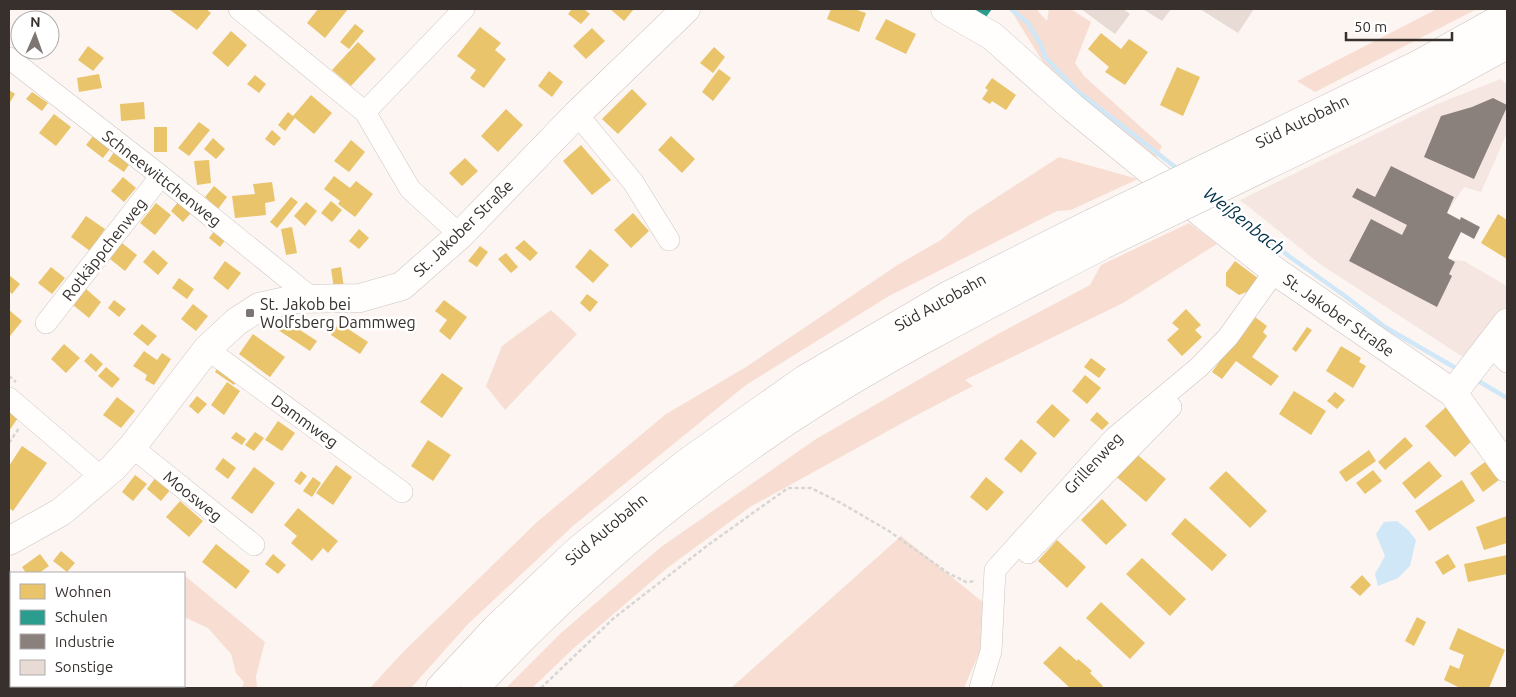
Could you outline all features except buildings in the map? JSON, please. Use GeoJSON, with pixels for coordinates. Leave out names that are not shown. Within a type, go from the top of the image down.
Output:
{"type":"FeatureCollection","features":[{"type":"Feature","properties":{"kind":"main road","name":"St. Jakober Straße"},"geometry":{"type":"LineString","coordinates":[[9,541],[61,512],[113,468],[132,447],[207,349],[236,322],[259,307],[294,299],[360,298],[402,286],[460,235],[577,114],[686,9]]}},
{"type":"Feature","properties":{"kind":"main road","name":"St. Jakober Straße"},"geometry":{"type":"LineString","coordinates":[[945,9],[992,36],[1072,107],[1275,271],[1478,368],[1503,453]]}},
{"type":"Feature","properties":{"kind":"main road","name":"Süd Autobahn"},"geometry":{"type":"LineString","coordinates":[[475,688],[554,606],[596,568],[700,483],[759,440],[820,400],[968,315],[1098,234],[1422,63],[1507,15]]}},
{"type":"Feature","properties":{"kind":"main road","name":"Süd Autobahn"},"geometry":{"type":"LineString","coordinates":[[440,688],[496,628],[577,551],[686,463],[805,379],[947,296],[1098,234],[1439,82],[1507,45]]}},
{"type":"Feature","properties":{"kind":"main road"},"geometry":{"type":"LineString","coordinates":[[1478,368],[1507,323]]}},
{"type":"Feature","properties":{"kind":"street"},"geometry":{"type":"LineString","coordinates":[[239,9],[365,112],[410,189],[460,235]]}},
{"type":"Feature","properties":{"kind":"street"},"geometry":{"type":"LineString","coordinates":[[365,112],[464,9]]}},
{"type":"Feature","properties":{"kind":"street","name":"Schneewittchenweg"},"geometry":{"type":"LineString","coordinates":[[9,58],[161,176],[313,299]]}},
{"type":"Feature","properties":{"kind":"street"},"geometry":{"type":"LineString","coordinates":[[577,114],[633,182],[669,240]]}},
{"type":"Feature","properties":{"kind":"street","name":"Rotkäppchenweg"},"geometry":{"type":"LineString","coordinates":[[46,322],[161,176]]}},
{"type":"Feature","properties":{"kind":"street","name":"Grillenweg"},"geometry":{"type":"LineString","coordinates":[[995,570],[1114,438],[1199,367],[1228,337],[1275,271]]}},
{"type":"Feature","properties":{"kind":"street","name":"Dammweg"},"geometry":{"type":"LineString","coordinates":[[207,349],[402,492]]}},
{"type":"Feature","properties":{"kind":"street"},"geometry":{"type":"LineString","coordinates":[[9,398],[101,477]]}},
{"type":"Feature","properties":{"kind":"street"},"geometry":{"type":"LineString","coordinates":[[1018,564],[1171,407],[1161,398]]}},
{"type":"Feature","properties":{"kind":"street","name":"Moosweg"},"geometry":{"type":"LineString","coordinates":[[132,447],[254,545]]}},
{"type":"Feature","properties":{"kind":"street"},"geometry":{"type":"LineString","coordinates":[[980,688],[991,651],[995,570]]}},
{"type":"Feature","properties":{"kind":"path"},"geometry":{"type":"LineString","coordinates":[[541,688],[614,618],[708,544],[788,488],[811,488],[839,502],[889,531],[948,573],[966,582],[985,580],[995,570]]}},
{"type":"Feature","properties":{"kind":"shaded area"},"geometry":{"type":"Polygon","coordinates":[[[1010,9],[1036,9],[1047,21],[1049,9],[1071,9],[1091,22],[1075,63],[1084,76],[1162,146],[1152,166],[1053,78],[1010,9]]]}},
{"type":"Feature","properties":{"kind":"shaded area"},"geometry":{"type":"Polygon","coordinates":[[[1437,9],[1477,9],[1315,92],[1297,81],[1437,9]]]}},
{"type":"Feature","properties":{"kind":"shaded area"},"geometry":{"type":"Polygon","coordinates":[[[1501,79],[1507,85],[1507,133],[1481,192],[1464,187],[1447,213],[1465,222],[1447,259],[1464,261],[1507,286],[1507,305],[1466,359],[1320,264],[1240,200],[1437,104],[1501,79]]]}},
{"type":"Feature","properties":{"kind":"shaded area"},"geometry":{"type":"Polygon","coordinates":[[[1059,157],[1138,179],[1071,210],[1057,211],[889,296],[746,385],[574,525],[468,624],[411,688],[370,688],[403,652],[537,522],[666,414],[746,367],[899,264],[941,240],[968,216],[1059,157]]]}},
{"type":"Feature","properties":{"kind":"shaded area"},"geometry":{"type":"Polygon","coordinates":[[[1189,223],[1217,244],[1123,303],[965,380],[973,386],[750,507],[666,569],[575,647],[532,688],[506,688],[561,633],[661,547],[816,439],[996,335],[1090,285],[1101,265],[1189,223]]]}},
{"type":"Feature","properties":{"kind":"shaded area"},"geometry":{"type":"Polygon","coordinates":[[[551,310],[577,334],[505,410],[486,386],[502,346],[551,310]]]}},
{"type":"Feature","properties":{"kind":"shaded area"},"geometry":{"type":"Polygon","coordinates":[[[901,536],[984,603],[986,637],[964,688],[731,688],[901,536]]]}},
{"type":"Feature","properties":{"kind":"shaded area"},"geometry":{"type":"Polygon","coordinates":[[[185,576],[265,642],[256,676],[257,688],[242,688],[244,682],[236,673],[231,654],[208,628],[185,617],[185,576]]]}},
{"type":"Feature","properties":{"kind":"water"},"geometry":{"type":"Polygon","coordinates":[[[1397,521],[1416,540],[1410,566],[1398,578],[1378,586],[1375,574],[1385,556],[1376,534],[1384,522],[1397,521]]]}},
{"type":"Feature","properties":{"kind":"waterway","name":"Weißenbach"},"geometry":{"type":"LineString","coordinates":[[1011,9],[1028,23],[1041,45],[1045,57],[1076,90],[1179,170]]}},
{"type":"Feature","properties":{"kind":"waterway","name":"Weißenbach"},"geometry":{"type":"LineString","coordinates":[[1219,200],[1290,257],[1385,327],[1459,370]]}},
{"type":"Feature","properties":{"kind":"waterway","name":"Weißenbach"},"geometry":{"type":"LineString","coordinates":[[1475,379],[1507,398]]}},
{"type":"Feature","properties":{"kind":"place","name":"St. Jakob bei Wolfsberg Dammweg"},"geometry":{"type":"Point","coordinates":[250,313]}}]}
